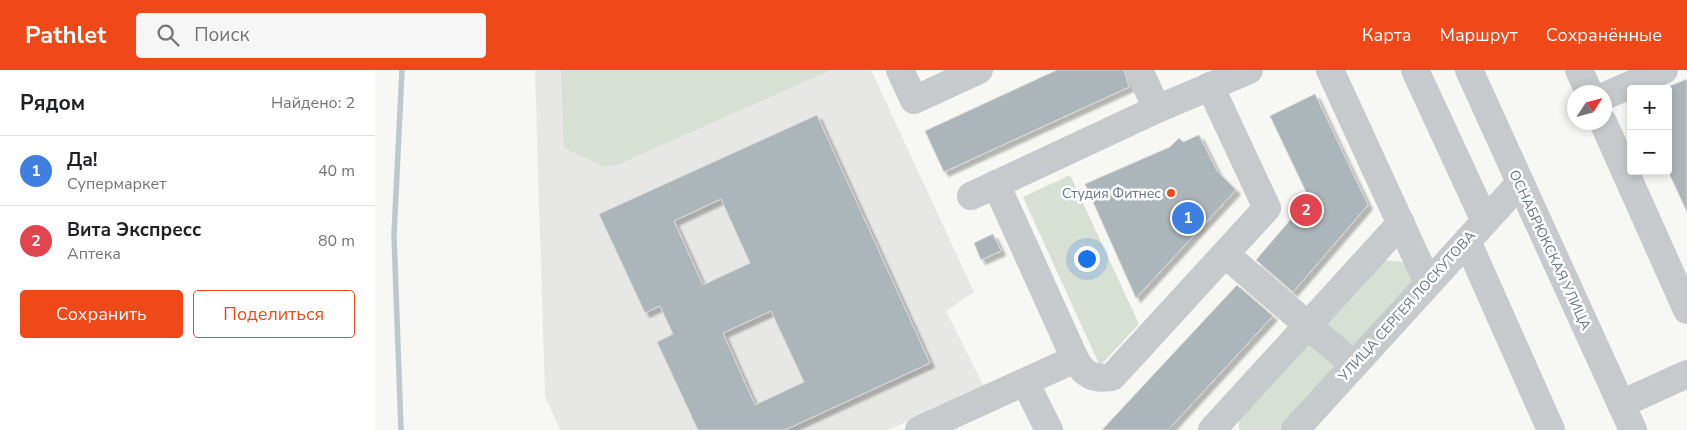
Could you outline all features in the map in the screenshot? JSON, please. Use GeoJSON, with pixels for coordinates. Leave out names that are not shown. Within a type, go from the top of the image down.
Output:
{"type":"FeatureCollection","features":[{"type":"Feature","properties":{"kind":"street"},"geometry":{"type":"LineString","coordinates":[[900,70],[914,100],[979,70]]}},
{"type":"Feature","properties":{"kind":"street"},"geometry":{"type":"LineString","coordinates":[[1139,70],[1157,109]]}},
{"type":"Feature","properties":{"kind":"street"},"geometry":{"type":"LineString","coordinates":[[971,196],[1157,109],[1249,70]]}},
{"type":"Feature","properties":{"kind":"street"},"geometry":{"type":"LineString","coordinates":[[1330,70],[1428,283]]}},
{"type":"Feature","properties":{"kind":"street"},"geometry":{"type":"LineString","coordinates":[[1415,70],[1485,221]]}},
{"type":"Feature","properties":{"kind":"street","name":"ОСНАБРЮКСКАЯ УЛИЦА"},"geometry":{"type":"LineString","coordinates":[[1469,70],[1633,430]]}},
{"type":"Feature","properties":{"kind":"street"},"geometry":{"type":"LineString","coordinates":[[1579,70],[1586,85]]}},
{"type":"Feature","properties":{"kind":"street"},"geometry":{"type":"LineString","coordinates":[[1612,93],[1664,70]]}},
{"type":"Feature","properties":{"kind":"street"},"geometry":{"type":"LineString","coordinates":[[996,184],[1075,359],[1082,370],[1088,375],[1099,379],[1112,377],[1267,208],[1210,86]]}},
{"type":"Feature","properties":{"kind":"street"},"geometry":{"type":"LineString","coordinates":[[1607,130],[1687,310]]}},
{"type":"Feature","properties":{"kind":"street","name":"УЛИЦА СЕРГЕЯ ЛОСКУТОВА"},"geometry":{"type":"LineString","coordinates":[[1295,430],[1520,183]]}},
{"type":"Feature","properties":{"kind":"street"},"geometry":{"type":"LineString","coordinates":[[1219,428],[1308,325],[1401,223]]}},
{"type":"Feature","properties":{"kind":"street"},"geometry":{"type":"LineString","coordinates":[[1467,241],[1551,430]]}},
{"type":"Feature","properties":{"kind":"street"},"geometry":{"type":"LineString","coordinates":[[1225,254],[1354,365]]}},
{"type":"Feature","properties":{"kind":"street"},"geometry":{"type":"LineString","coordinates":[[919,430],[963,422],[1025,382],[1075,359]]}},
{"type":"Feature","properties":{"kind":"street"},"geometry":{"type":"LineString","coordinates":[[1621,404],[1687,374]]}},
{"type":"Feature","properties":{"kind":"street"},"geometry":{"type":"LineString","coordinates":[[1025,382],[1049,430]]}},
{"type":"Feature","properties":{"kind":"shaded area"},"geometry":{"type":"Polygon","coordinates":[[[535,70],[871,70],[974,292],[946,311],[984,387],[888,430],[560,430],[545,396],[535,70]]]}},
{"type":"Feature","properties":{"kind":"shaded area"},"geometry":{"type":"Polygon","coordinates":[[[561,70],[831,70],[617,165],[605,167],[564,148],[561,70]]]}},
{"type":"Feature","properties":{"kind":"shaded area"},"geometry":{"type":"Polygon","coordinates":[[[1070,175],[1139,324],[1100,366],[1023,197],[1070,175]]]}},
{"type":"Feature","properties":{"kind":"shaded area"},"geometry":{"type":"Polygon","coordinates":[[[1382,260],[1404,262],[1413,273],[1410,286],[1350,353],[1321,325],[1382,260]]]}},
{"type":"Feature","properties":{"kind":"shaded area"},"geometry":{"type":"Polygon","coordinates":[[[1310,336],[1340,364],[1280,430],[1239,430],[1239,412],[1310,336]]]}},
{"type":"Feature","properties":{"kind":"building"},"geometry":{"type":"Polygon","coordinates":[[[1057,70],[1124,70],[1129,87],[944,172],[925,131],[1057,70]]]}},
{"type":"Feature","properties":{"kind":"building"},"geometry":{"type":"Polygon","coordinates":[[[1687,79],[1687,212],[1670,175],[1672,175],[1672,85],[1687,79]]]}},
{"type":"Feature","properties":{"kind":"building"},"geometry":{"type":"Polygon","coordinates":[[[1315,94],[1368,205],[1293,292],[1256,260],[1309,198],[1270,116],[1315,94]]]}},
{"type":"Feature","properties":{"kind":"building"},"geometry":{"type":"Polygon","coordinates":[[[817,115],[930,363],[785,430],[698,430],[657,342],[673,334],[660,306],[645,313],[599,214],[817,115]],[[721,199],[674,221],[703,285],[750,263],[721,199]],[[771,311],[723,333],[755,405],[804,382],[771,311]]]}},
{"type":"Feature","properties":{"kind":"building"},"geometry":{"type":"Polygon","coordinates":[[[1199,135],[1217,171],[1236,190],[1136,298],[1085,184],[1170,147],[1179,138],[1183,142],[1199,135]]]}},
{"type":"Feature","properties":{"kind":"building"},"geometry":{"type":"Polygon","coordinates":[[[993,234],[1001,251],[981,260],[974,243],[993,234]]]}},
{"type":"Feature","properties":{"kind":"building"},"geometry":{"type":"Polygon","coordinates":[[[1237,285],[1273,316],[1168,430],[1102,430],[1237,285]]]}},
{"type":"Feature","properties":{"kind":"waterway"},"geometry":{"type":"LineString","coordinates":[[401,430],[394,235],[402,70]]}},
{"type":"Feature","properties":{"kind":"place","name":"Студия Фитнес"},"geometry":{"type":"Point","coordinates":[1171,193]}},
{"type":"Feature","properties":{"kind":"place","name":"Вита Экспресс"},"geometry":{"type":"Point","coordinates":[1306,210]}},
{"type":"Feature","properties":{"kind":"place","name":"Да!"},"geometry":{"type":"Point","coordinates":[1188,218]}}]}
